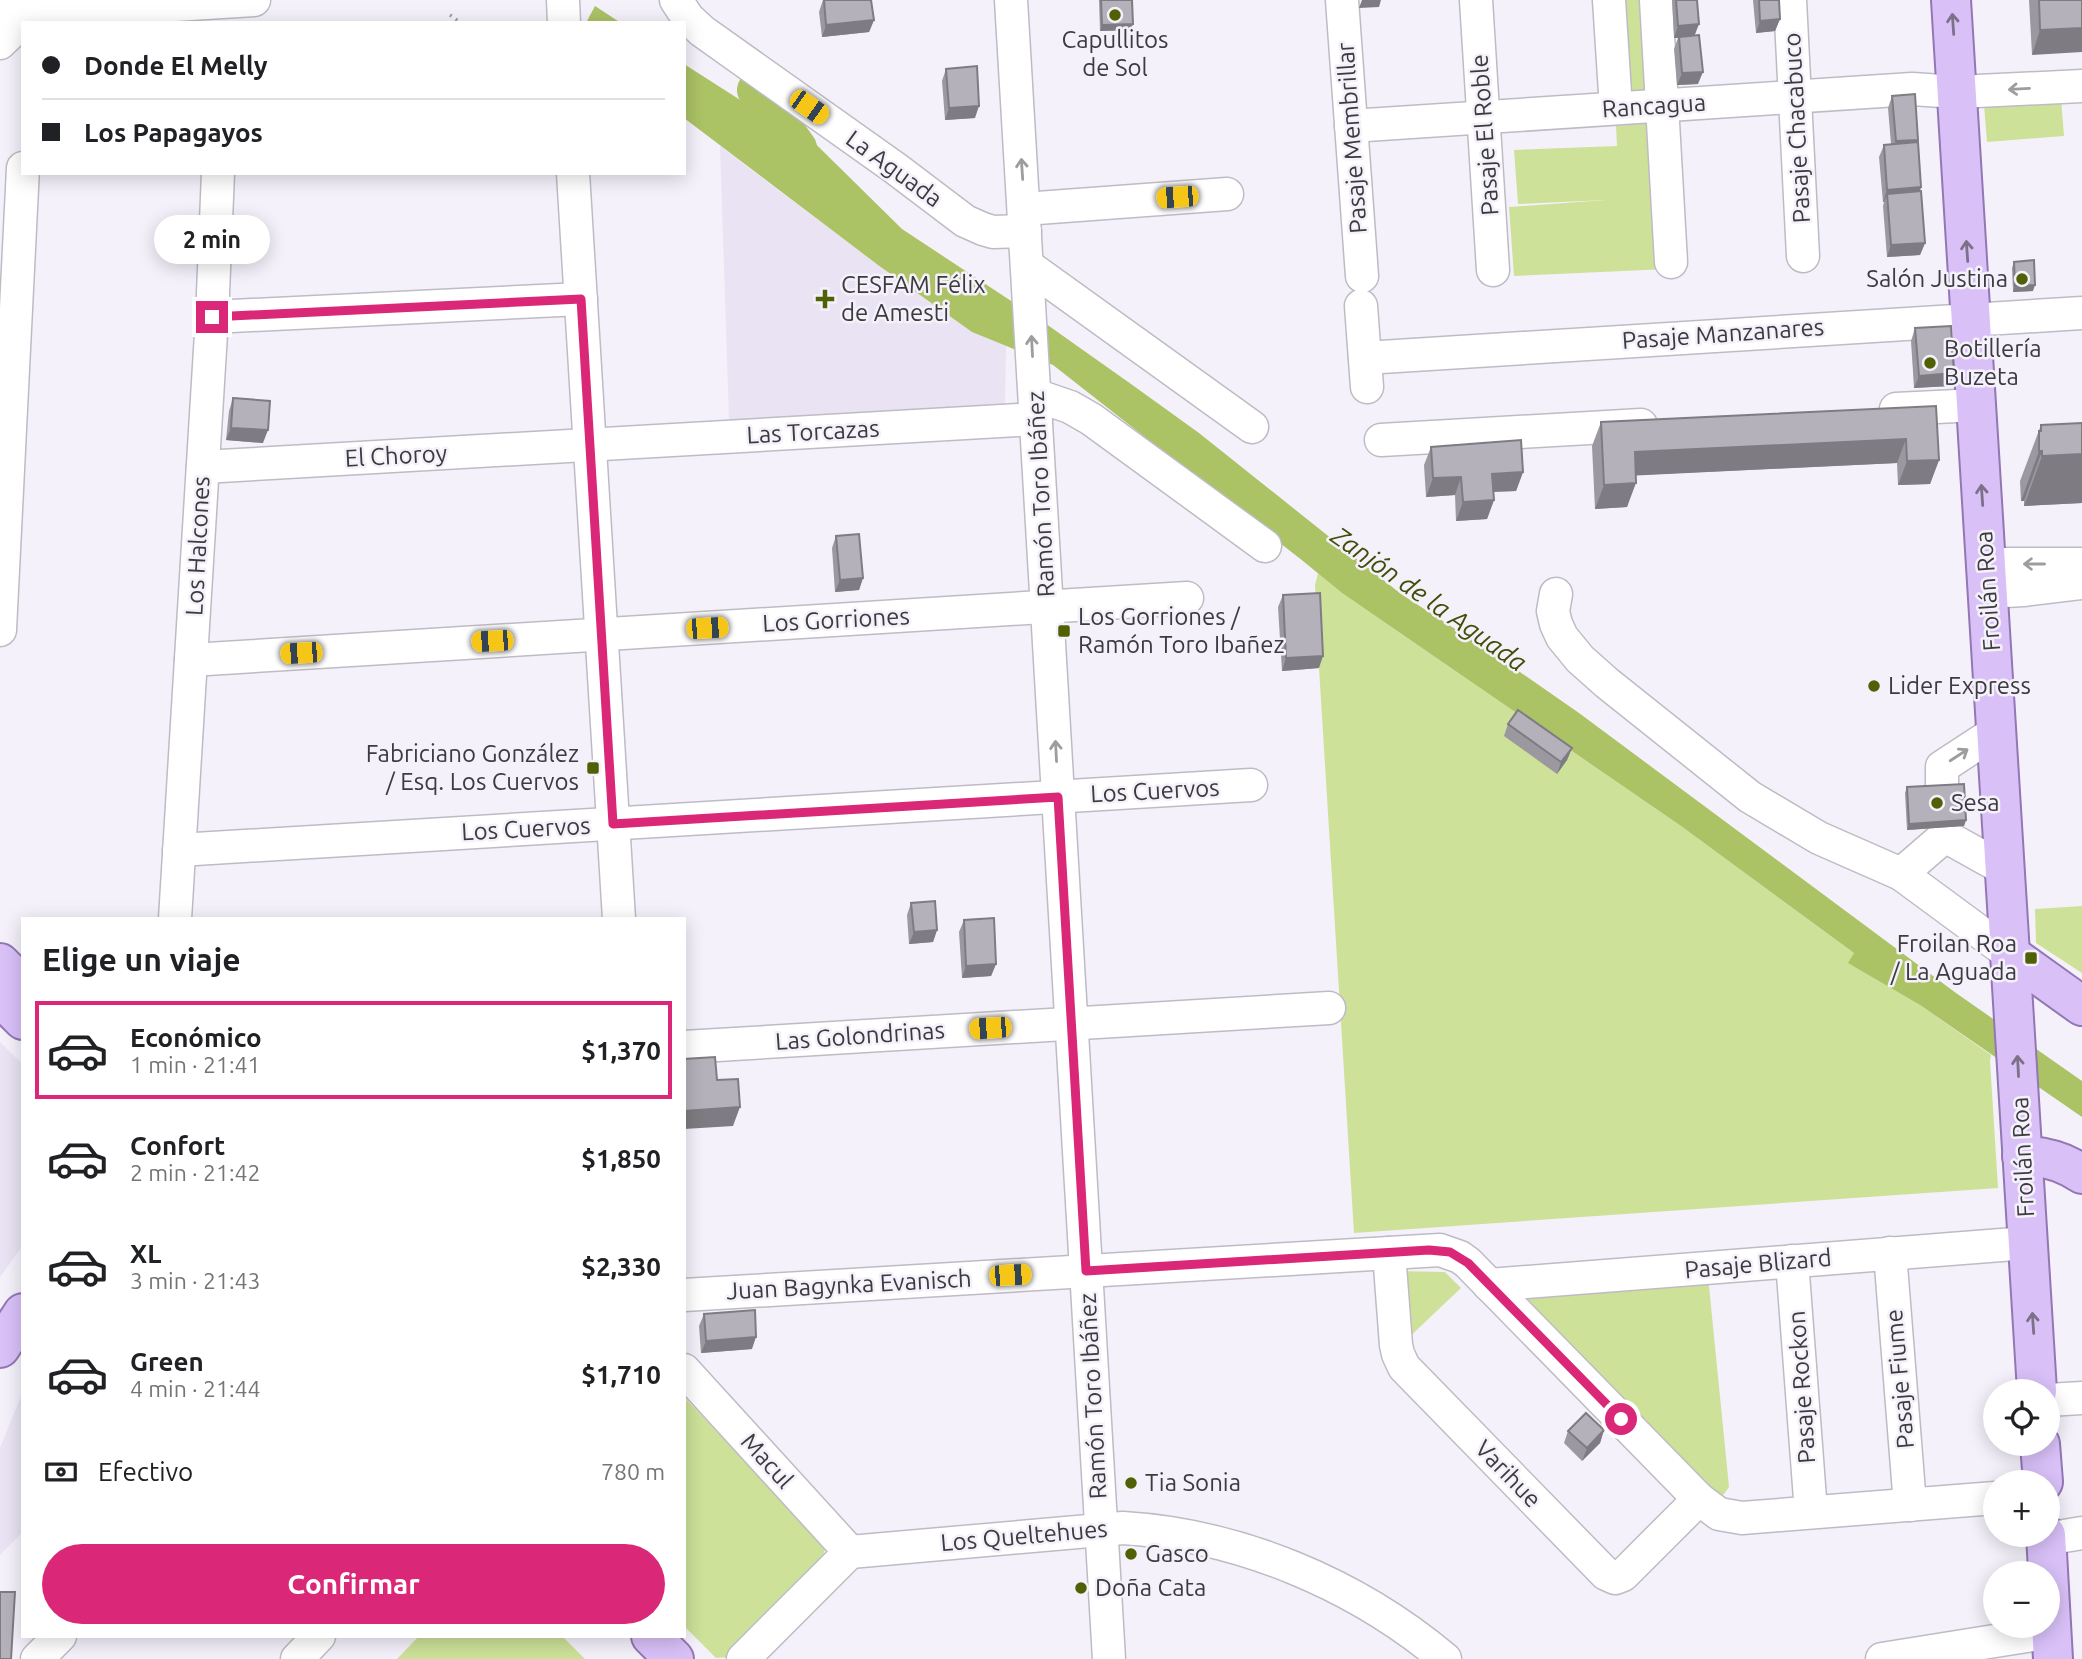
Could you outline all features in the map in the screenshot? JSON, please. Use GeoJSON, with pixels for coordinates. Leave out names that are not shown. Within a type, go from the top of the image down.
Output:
{"type":"FeatureCollection","features":[{"type":"Feature","properties":{"kind":"main road","name":"Froilán Roa"},"geometry":{"type":"LineString","coordinates":[[1951,0],[2036,1379]]}},
{"type":"Feature","properties":{"kind":"main road"},"geometry":{"type":"LineString","coordinates":[[2011,955],[2082,1006]]}},
{"type":"Feature","properties":{"kind":"main road"},"geometry":{"type":"LineString","coordinates":[[0,963],[21,984]]}},
{"type":"Feature","properties":{"kind":"main road"},"geometry":{"type":"LineString","coordinates":[[0,997],[21,1018]]}},
{"type":"Feature","properties":{"kind":"main road"},"geometry":{"type":"LineString","coordinates":[[2022,1156],[2047,1157],[2082,1174]]}},
{"type":"Feature","properties":{"kind":"main road"},"geometry":{"type":"LineString","coordinates":[[0,1348],[21,1316]]}},
{"type":"Feature","properties":{"kind":"main road"},"geometry":{"type":"LineString","coordinates":[[2052,1645],[2057,1547]]}},
{"type":"Feature","properties":{"kind":"main road"},"geometry":{"type":"LineString","coordinates":[[653,1638],[674,1659]]}},
{"type":"Feature","properties":{"kind":"street"},"geometry":{"type":"LineString","coordinates":[[0,43],[23,13],[216,13],[254,0]]}},
{"type":"Feature","properties":{"kind":"street"},"geometry":{"type":"LineString","coordinates":[[563,0],[564,21]]}},
{"type":"Feature","properties":{"kind":"street","name":"La Aguada"},"geometry":{"type":"LineString","coordinates":[[676,0],[688,18],[702,31],[965,221],[993,232],[1025,220],[1227,194]]}},
{"type":"Feature","properties":{"kind":"street","name":"Ramón Toro Ibáñez"},"geometry":{"type":"LineString","coordinates":[[1012,0],[1109,1659]]}},
{"type":"Feature","properties":{"kind":"street","name":"Pasaje Membrillar"},"geometry":{"type":"LineString","coordinates":[[1342,0],[1361,291]]}},
{"type":"Feature","properties":{"kind":"street","name":"Pasaje El Roble"},"geometry":{"type":"LineString","coordinates":[[1476,0],[1493,270]]}},
{"type":"Feature","properties":{"kind":"street"},"geometry":{"type":"LineString","coordinates":[[1609,0],[1616,108]]}},
{"type":"Feature","properties":{"kind":"street"},"geometry":{"type":"LineString","coordinates":[[1656,0],[1671,262]]}},
{"type":"Feature","properties":{"kind":"street","name":"Pasaje Chacabuco"},"geometry":{"type":"LineString","coordinates":[[1790,0],[1803,256]]}},
{"type":"Feature","properties":{"kind":"street","name":"Rancagua"},"geometry":{"type":"LineString","coordinates":[[1351,125],[1912,89],[1957,92],[2082,86]]}},
{"type":"Feature","properties":{"kind":"street"},"geometry":{"type":"LineString","coordinates":[[0,630],[9,260],[22,175]]}},
{"type":"Feature","properties":{"kind":"street","name":"Los Halcones"},"geometry":{"type":"LineString","coordinates":[[175,917],[212,317],[218,175]]}},
{"type":"Feature","properties":{"kind":"street"},"geometry":{"type":"LineString","coordinates":[[573,175],[619,917]]}},
{"type":"Feature","properties":{"kind":"street"},"geometry":{"type":"LineString","coordinates":[[1028,266],[1252,426]]}},
{"type":"Feature","properties":{"kind":"street","name":"Pasaje Manzanares"},"geometry":{"type":"LineString","coordinates":[[1361,291],[1366,372],[1971,319],[2082,313]]}},
{"type":"Feature","properties":{"kind":"street"},"geometry":{"type":"LineString","coordinates":[[212,317],[581,299]]}},
{"type":"Feature","properties":{"kind":"street"},"geometry":{"type":"LineString","coordinates":[[1035,398],[1053,400],[1081,412],[1265,546]]}},
{"type":"Feature","properties":{"kind":"street","name":"Las Torcazas"},"geometry":{"type":"LineString","coordinates":[[590,445],[1035,398]]}},
{"type":"Feature","properties":{"kind":"street"},"geometry":{"type":"LineString","coordinates":[[1865,411],[1977,405]]}},
{"type":"Feature","properties":{"kind":"street"},"geometry":{"type":"LineString","coordinates":[[1381,440],[1671,423]]}},
{"type":"Feature","properties":{"kind":"street","name":"El Choroy"},"geometry":{"type":"LineString","coordinates":[[203,467],[590,445]]}},
{"type":"Feature","properties":{"kind":"street"},"geometry":{"type":"LineString","coordinates":[[1988,578],[2082,564]]}},
{"type":"Feature","properties":{"kind":"street"},"geometry":{"type":"LineString","coordinates":[[1988,578],[2023,590],[2082,583]]}},
{"type":"Feature","properties":{"kind":"street"},"geometry":{"type":"LineString","coordinates":[[1556,594],[1553,611],[1562,637],[1580,659],[1607,684],[1750,797],[1819,838],[1901,874],[2011,955]]}},
{"type":"Feature","properties":{"kind":"street","name":"Los Gorriones"},"geometry":{"type":"LineString","coordinates":[[191,660],[1187,598]]}},
{"type":"Feature","properties":{"kind":"street"},"geometry":{"type":"LineString","coordinates":[[1942,791],[1942,767],[1997,731]]}},
{"type":"Feature","properties":{"kind":"street","name":"Los Cuervos"},"geometry":{"type":"LineString","coordinates":[[179,850],[1251,785]]}},
{"type":"Feature","properties":{"kind":"street"},"geometry":{"type":"LineString","coordinates":[[1901,874],[1945,832],[2006,870]]}},
{"type":"Feature","properties":{"kind":"street","name":"Las Golondrinas"},"geometry":{"type":"LineString","coordinates":[[686,1047],[1329,1008]]}},
{"type":"Feature","properties":{"kind":"street","name":"Pasaje Blizard"},"geometry":{"type":"LineString","coordinates":[[1489,1285],[2027,1243]]}},
{"type":"Feature","properties":{"kind":"street","name":"Juan Bagynka Evanisch"},"geometry":{"type":"LineString","coordinates":[[686,1295],[1440,1250],[1450,1252],[1468,1263],[1712,1510],[1730,1517],[1983,1500]]}},
{"type":"Feature","properties":{"kind":"street","name":"Varihue"},"geometry":{"type":"LineString","coordinates":[[1389,1253],[1396,1345],[1404,1367],[1610,1577],[1619,1578],[1623,1575],[1699,1499]]}},
{"type":"Feature","properties":{"kind":"street","name":"Pasaje Fiume"},"geometry":{"type":"LineString","coordinates":[[1890,1253],[1910,1505]]}},
{"type":"Feature","properties":{"kind":"street","name":"Pasaje Rockon"},"geometry":{"type":"LineString","coordinates":[[1792,1261],[1811,1512]]}},
{"type":"Feature","properties":{"kind":"street","name":"Macul"},"geometry":{"type":"LineString","coordinates":[[686,1372],[850,1552]]}},
{"type":"Feature","properties":{"kind":"street"},"geometry":{"type":"LineString","coordinates":[[2060,1399],[2082,1398]]}},
{"type":"Feature","properties":{"kind":"street","name":"Los Queltehues"},"geometry":{"type":"LineString","coordinates":[[850,1552],[1101,1528],[1153,1531],[1199,1538],[1269,1559],[1340,1589],[1374,1608],[1445,1659]]}},
{"type":"Feature","properties":{"kind":"street"},"geometry":{"type":"LineString","coordinates":[[743,1659],[850,1552]]}},
{"type":"Feature","properties":{"kind":"street"},"geometry":{"type":"LineString","coordinates":[[37,1659],[58,1638]]}},
{"type":"Feature","properties":{"kind":"street"},"geometry":{"type":"LineString","coordinates":[[297,1659],[317,1638]]}},
{"type":"Feature","properties":{"kind":"street"},"geometry":{"type":"LineString","coordinates":[[1882,1659],[2052,1645]]}},
{"type":"Feature","properties":{"kind":"path"},"geometry":{"type":"LineString","coordinates":[[450,15],[458,21]]}},
{"type":"Feature","properties":{"kind":"shaded area"},"geometry":{"type":"Polygon","coordinates":[[[1617,0],[1648,0],[1653,92],[1627,98],[1617,0]]]}},
{"type":"Feature","properties":{"kind":"shaded area"},"geometry":{"type":"Polygon","coordinates":[[[595,6],[618,21],[587,21],[595,6]]]}},
{"type":"Feature","properties":{"kind":"shaded area"},"geometry":{"type":"Polygon","coordinates":[[[686,65],[759,112],[771,100],[902,229],[1049,326],[1199,433],[1401,594],[1579,713],[1956,993],[2082,1081],[2082,1117],[1920,1005],[1848,963],[1854,953],[1681,826],[1342,593],[1053,365],[972,332],[878,265],[686,120],[686,65]]]}},
{"type":"Feature","properties":{"kind":"shaded area"},"geometry":{"type":"Polygon","coordinates":[[[2061,99],[2064,136],[1987,142],[1984,105],[2061,99]]]}},
{"type":"Feature","properties":{"kind":"shaded area"},"geometry":{"type":"Polygon","coordinates":[[[1657,123],[1667,269],[1514,276],[1509,207],[1606,200],[1518,204],[1514,150],[1617,146],[1616,126],[1657,123]]]}},
{"type":"Feature","properties":{"kind":"shaded area","name":"CESFAM Félix de Amesti"},"geometry":{"type":"Polygon","coordinates":[[[720,146],[972,332],[1006,346],[1005,404],[729,420],[720,146]]]}},
{"type":"Feature","properties":{"kind":"shaded area"},"geometry":{"type":"Polygon","coordinates":[[[1318,573],[1342,593],[1681,826],[1854,953],[1849,963],[1920,1005],[1991,1055],[1998,1188],[1354,1233],[1319,668],[1315,585],[1318,573]]]}},
{"type":"Feature","properties":{"kind":"shaded area"},"geometry":{"type":"Polygon","coordinates":[[[2082,906],[2082,973],[2036,943],[2035,909],[2082,906]]]}},
{"type":"Feature","properties":{"kind":"shaded area"},"geometry":{"type":"Polygon","coordinates":[[[0,1042],[21,1063],[21,1248],[0,1277],[0,1042]]]}},
{"type":"Feature","properties":{"kind":"shaded area"},"geometry":{"type":"Polygon","coordinates":[[[1398,1271],[1445,1272],[1461,1288],[1404,1342],[1398,1271]]]}},
{"type":"Feature","properties":{"kind":"shaded area"},"geometry":{"type":"Polygon","coordinates":[[[1708,1276],[1729,1487],[1718,1502],[1510,1289],[1708,1276]]]}},
{"type":"Feature","properties":{"kind":"shaded area"},"geometry":{"type":"Polygon","coordinates":[[[21,1396],[21,1534],[0,1555],[0,1448],[21,1396]]]}},
{"type":"Feature","properties":{"kind":"shaded area"},"geometry":{"type":"Polygon","coordinates":[[[686,1399],[826,1546],[822,1559],[727,1657],[716,1658],[686,1628],[686,1399]]]}},
{"type":"Feature","properties":{"kind":"shaded area"},"geometry":{"type":"Polygon","coordinates":[[[417,1638],[564,1638],[585,1659],[397,1659],[417,1638]]]}},
{"type":"Feature","properties":{"kind":"building"},"geometry":{"type":"Polygon","coordinates":[[[824,0],[871,0],[874,20],[826,25],[824,0]]]}},
{"type":"Feature","properties":{"kind":"building","name":"Capullitos de Sol"},"geometry":{"type":"Polygon","coordinates":[[[1101,0],[1132,0],[1133,24],[1102,25],[1101,0]]]}},
{"type":"Feature","properties":{"kind":"building"},"geometry":{"type":"Polygon","coordinates":[[[1676,0],[1697,0],[1699,24],[1678,26],[1676,0]]]}},
{"type":"Feature","properties":{"kind":"building"},"geometry":{"type":"Polygon","coordinates":[[[1759,0],[1779,0],[1780,19],[1760,21],[1759,0]]]}},
{"type":"Feature","properties":{"kind":"building"},"geometry":{"type":"Polygon","coordinates":[[[2039,0],[2082,0],[2082,28],[2040,30],[2039,0]]]}},
{"type":"Feature","properties":{"kind":"building"},"geometry":{"type":"Polygon","coordinates":[[[1699,35],[1703,72],[1682,73],[1679,37],[1699,35]]]}},
{"type":"Feature","properties":{"kind":"building"},"geometry":{"type":"Polygon","coordinates":[[[977,66],[979,106],[949,108],[946,69],[977,66]]]}},
{"type":"Feature","properties":{"kind":"building"},"geometry":{"type":"Polygon","coordinates":[[[1915,94],[1918,140],[1896,141],[1892,96],[1915,94]]]}},
{"type":"Feature","properties":{"kind":"building"},"geometry":{"type":"Polygon","coordinates":[[[1918,142],[1921,187],[1887,190],[1884,145],[1918,142]]]}},
{"type":"Feature","properties":{"kind":"building"},"geometry":{"type":"Polygon","coordinates":[[[1921,191],[1925,243],[1891,245],[1887,194],[1921,191]]]}},
{"type":"Feature","properties":{"kind":"building","name":"Salón Justina"},"geometry":{"type":"Polygon","coordinates":[[[2034,260],[2035,285],[2015,286],[2014,262],[2034,260]]]}},
{"type":"Feature","properties":{"kind":"building","name":"Botillería Buzeta"},"geometry":{"type":"Polygon","coordinates":[[[1951,326],[1954,373],[1919,376],[1915,328],[1951,326]]]}},
{"type":"Feature","properties":{"kind":"building"},"geometry":{"type":"Polygon","coordinates":[[[233,398],[270,401],[268,430],[231,428],[233,398]]]}},
{"type":"Feature","properties":{"kind":"building"},"geometry":{"type":"Polygon","coordinates":[[[1936,406],[1939,460],[1907,461],[1906,439],[1635,452],[1636,483],[1604,485],[1601,422],[1936,406]]]}},
{"type":"Feature","properties":{"kind":"building"},"geometry":{"type":"Polygon","coordinates":[[[2082,423],[2082,454],[2042,456],[2042,451],[2039,451],[2041,425],[2082,423]]]}},
{"type":"Feature","properties":{"kind":"building"},"geometry":{"type":"Polygon","coordinates":[[[1521,440],[1523,472],[1492,474],[1494,500],[1463,502],[1461,477],[1433,478],[1431,447],[1521,440]]]}},
{"type":"Feature","properties":{"kind":"building"},"geometry":{"type":"Polygon","coordinates":[[[859,534],[863,578],[840,580],[836,536],[859,534]]]}},
{"type":"Feature","properties":{"kind":"building"},"geometry":{"type":"Polygon","coordinates":[[[1320,593],[1323,656],[1286,658],[1283,595],[1320,593]]]}},
{"type":"Feature","properties":{"kind":"building"},"geometry":{"type":"Polygon","coordinates":[[[1518,710],[1572,748],[1561,762],[1508,724],[1518,710]]]}},
{"type":"Feature","properties":{"kind":"building"},"geometry":{"type":"Polygon","coordinates":[[[1964,784],[1966,820],[1909,824],[1907,787],[1964,784]]]}},
{"type":"Feature","properties":{"kind":"building"},"geometry":{"type":"Polygon","coordinates":[[[935,901],[937,930],[914,932],[911,903],[935,901]]]}},
{"type":"Feature","properties":{"kind":"building"},"geometry":{"type":"Polygon","coordinates":[[[994,918],[996,964],[966,966],[964,920],[994,918]]]}},
{"type":"Feature","properties":{"kind":"building"},"geometry":{"type":"Polygon","coordinates":[[[715,1057],[717,1080],[738,1079],[740,1107],[686,1111],[686,1059],[715,1057]]]}},
{"type":"Feature","properties":{"kind":"building"},"geometry":{"type":"Polygon","coordinates":[[[755,1310],[756,1337],[706,1341],[704,1314],[755,1310]]]}},
{"type":"Feature","properties":{"kind":"building"},"geometry":{"type":"Polygon","coordinates":[[[1586,1413],[1604,1430],[1587,1448],[1568,1431],[1586,1413]]]}},
{"type":"Feature","properties":{"kind":"building"},"geometry":{"type":"Polygon","coordinates":[[[0,1592],[15,1592],[11,1659],[0,1659],[0,1592]]]}},
{"type":"Feature","properties":{"kind":"waterway"},"geometry":{"type":"LineString","coordinates":[[756,90],[798,148]]}},
{"type":"Feature","properties":{"kind":"place","name":"Capullitos de Sol"},"geometry":{"type":"Point","coordinates":[1115,15]}},
{"type":"Feature","properties":{"kind":"place","name":"Salón Justina"},"geometry":{"type":"Point","coordinates":[2022,279]}},
{"type":"Feature","properties":{"kind":"place","name":"CESFAM Félix de Amesti"},"geometry":{"type":"Point","coordinates":[825,299]}},
{"type":"Feature","properties":{"kind":"place","name":"Botillería Buzeta"},"geometry":{"type":"Point","coordinates":[1930,363]}},
{"type":"Feature","properties":{"kind":"place","name":"Los Gorriones / Ramón Toro Ibañez"},"geometry":{"type":"Point","coordinates":[1064,631]}},
{"type":"Feature","properties":{"kind":"place","name":"Lider Express"},"geometry":{"type":"Point","coordinates":[1874,686]}},
{"type":"Feature","properties":{"kind":"place","name":"Fabriciano González / Esq. Los Cuervos"},"geometry":{"type":"Point","coordinates":[593,768]}},
{"type":"Feature","properties":{"kind":"place","name":"Sesa"},"geometry":{"type":"Point","coordinates":[1937,803]}},
{"type":"Feature","properties":{"kind":"place","name":"Froilan Roa / La Aguada"},"geometry":{"type":"Point","coordinates":[2031,958]}},
{"type":"Feature","properties":{"kind":"place","name":"Tia Sonia"},"geometry":{"type":"Point","coordinates":[1131,1483]}},
{"type":"Feature","properties":{"kind":"place","name":"Gasco"},"geometry":{"type":"Point","coordinates":[1131,1554]}},
{"type":"Feature","properties":{"kind":"place","name":"Doña Cata"},"geometry":{"type":"Point","coordinates":[1081,1588]}},
{"type":"Feature","properties":{"kind":"route"},"geometry":{"type":"LineString","coordinates":[[212,317],[581,299],[613,824],[1058,797],[1086,1271],[1429,1250],[1450,1252],[1468,1263],[1621,1419]]}},
{"type":"Feature","properties":{"kind":"water label","name":"Zanjón de la Aguada"},"geometry":{"type":"Point","coordinates":[1429,599]}}]}
